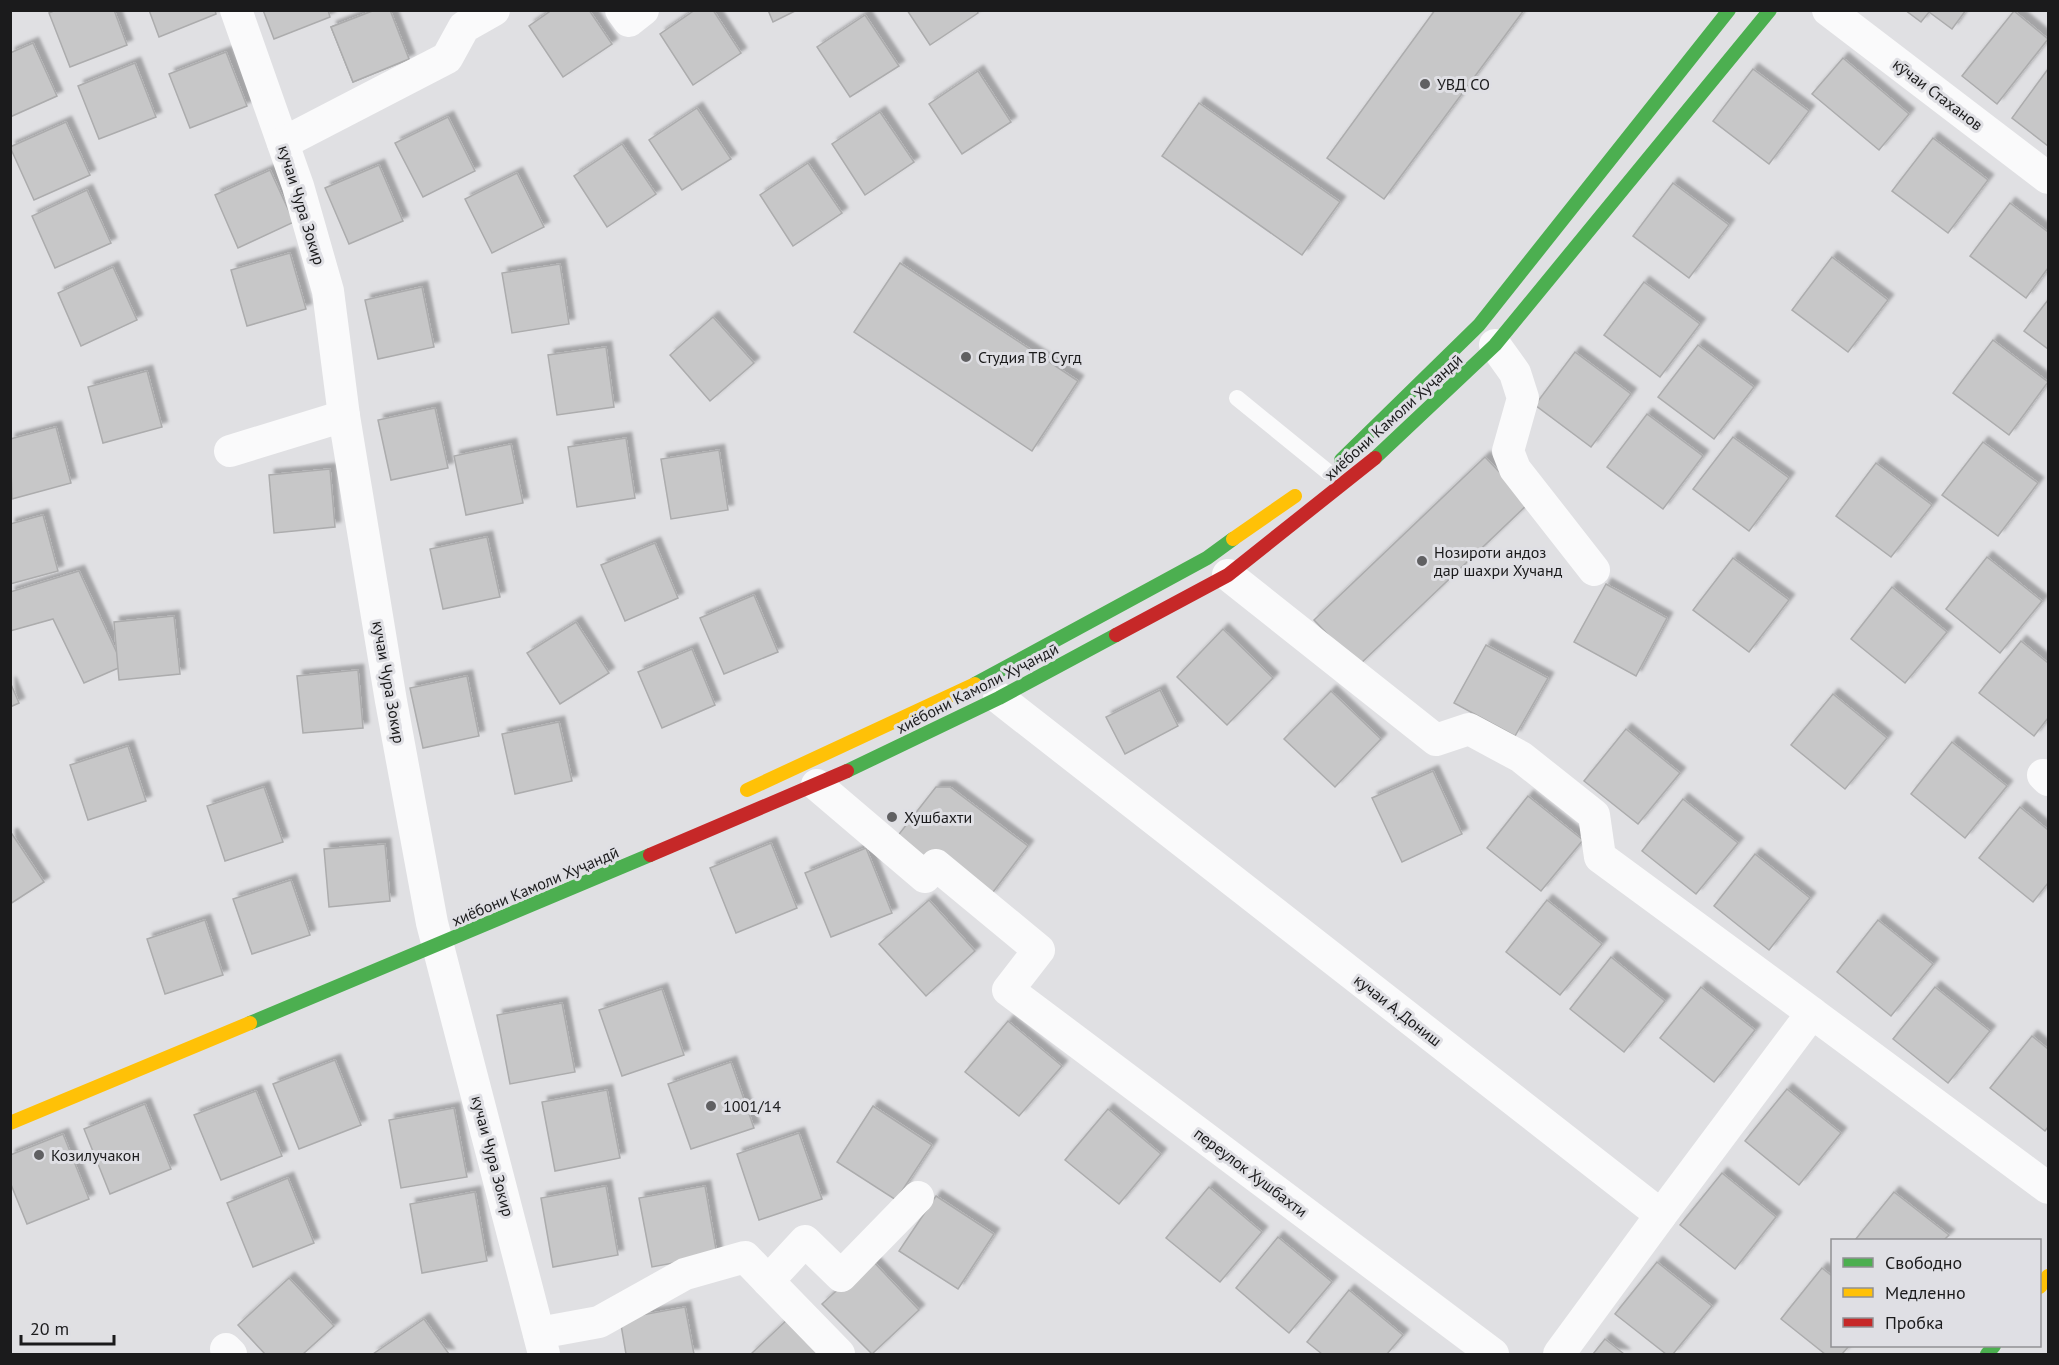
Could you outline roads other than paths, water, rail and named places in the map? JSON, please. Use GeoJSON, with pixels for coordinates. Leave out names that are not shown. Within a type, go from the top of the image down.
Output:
{"type":"FeatureCollection","features":[{"type":"Feature","properties":{"kind":"main road","name":"хиёбони Камоли Хуҷандӣ"},"geometry":{"type":"LineString","coordinates":[[733,796],[979,682],[1207,558],[1319,479],[1479,325],[1729,10]]}},
{"type":"Feature","properties":{"kind":"main road","name":"хиёбони Камоли Хуҷандӣ"},"geometry":{"type":"LineString","coordinates":[[10,1123],[434,928],[817,785],[999,698],[1228,575],[1357,475],[1495,345],[1770,10]]}},
{"type":"Feature","properties":{"kind":"street","name":"кучаи Чура Зокир"},"geometry":{"type":"LineString","coordinates":[[236,10],[283,143],[328,291],[344,416],[391,701],[434,928],[540,1348]]}},
{"type":"Feature","properties":{"kind":"street"},"geometry":{"type":"LineString","coordinates":[[283,143],[447,58],[464,27],[494,10]]}},
{"type":"Feature","properties":{"kind":"street"},"geometry":{"type":"LineString","coordinates":[[621,10],[628,21],[643,10]]}},
{"type":"Feature","properties":{"kind":"street","name":"кӯчаи Стаханов"},"geometry":{"type":"LineString","coordinates":[[1828,10],[2049,178]]}},
{"type":"Feature","properties":{"kind":"street"},"geometry":{"type":"LineString","coordinates":[[1495,345],[1515,373],[1523,398],[1508,451],[1515,470],[1594,570]]}},
{"type":"Feature","properties":{"kind":"street"},"geometry":{"type":"LineString","coordinates":[[230,451],[344,416]]}},
{"type":"Feature","properties":{"kind":"street"},"geometry":{"type":"LineString","coordinates":[[1228,575],[1436,740],[1469,729],[1521,757],[1594,815],[1600,857],[2049,1188]]}},
{"type":"Feature","properties":{"kind":"street","name":"кучаи А.Дониш"},"geometry":{"type":"LineString","coordinates":[[999,698],[1661,1215]]}},
{"type":"Feature","properties":{"kind":"street","name":"переулок Хушбахти"},"geometry":{"type":"LineString","coordinates":[[817,785],[925,877],[936,865],[1039,950],[1008,990],[1493,1354]]}},
{"type":"Feature","properties":{"kind":"street"},"geometry":{"type":"LineString","coordinates":[[1559,1354],[1812,1013]]}},
{"type":"Feature","properties":{"kind":"street"},"geometry":{"type":"LineString","coordinates":[[768,1281],[805,1241],[841,1276],[918,1197]]}},
{"type":"Feature","properties":{"kind":"street"},"geometry":{"type":"LineString","coordinates":[[540,1348],[599,1322],[685,1274],[745,1257],[839,1354]]}},
{"type":"Feature","properties":{"kind":"lane"},"geometry":{"type":"LineString","coordinates":[[1237,398],[1319,479]]}},
{"type":"Feature","properties":{"kind":"place","name":"УВД СО"},"geometry":{"type":"Point","coordinates":[1425,84]}},
{"type":"Feature","properties":{"kind":"place","name":"Студия ТВ Сугд"},"geometry":{"type":"Point","coordinates":[966,357]}},
{"type":"Feature","properties":{"kind":"place","name":"Нозироти андоз дар шахри Хучанд"},"geometry":{"type":"Point","coordinates":[1422,561]}},
{"type":"Feature","properties":{"kind":"place","name":"Хушбахти"},"geometry":{"type":"Point","coordinates":[892,817]}},
{"type":"Feature","properties":{"kind":"place","name":"1001/14"},"geometry":{"type":"Point","coordinates":[711,1106]}},
{"type":"Feature","properties":{"kind":"place","name":"Козилучакон"},"geometry":{"type":"Point","coordinates":[39,1155]}}]}
